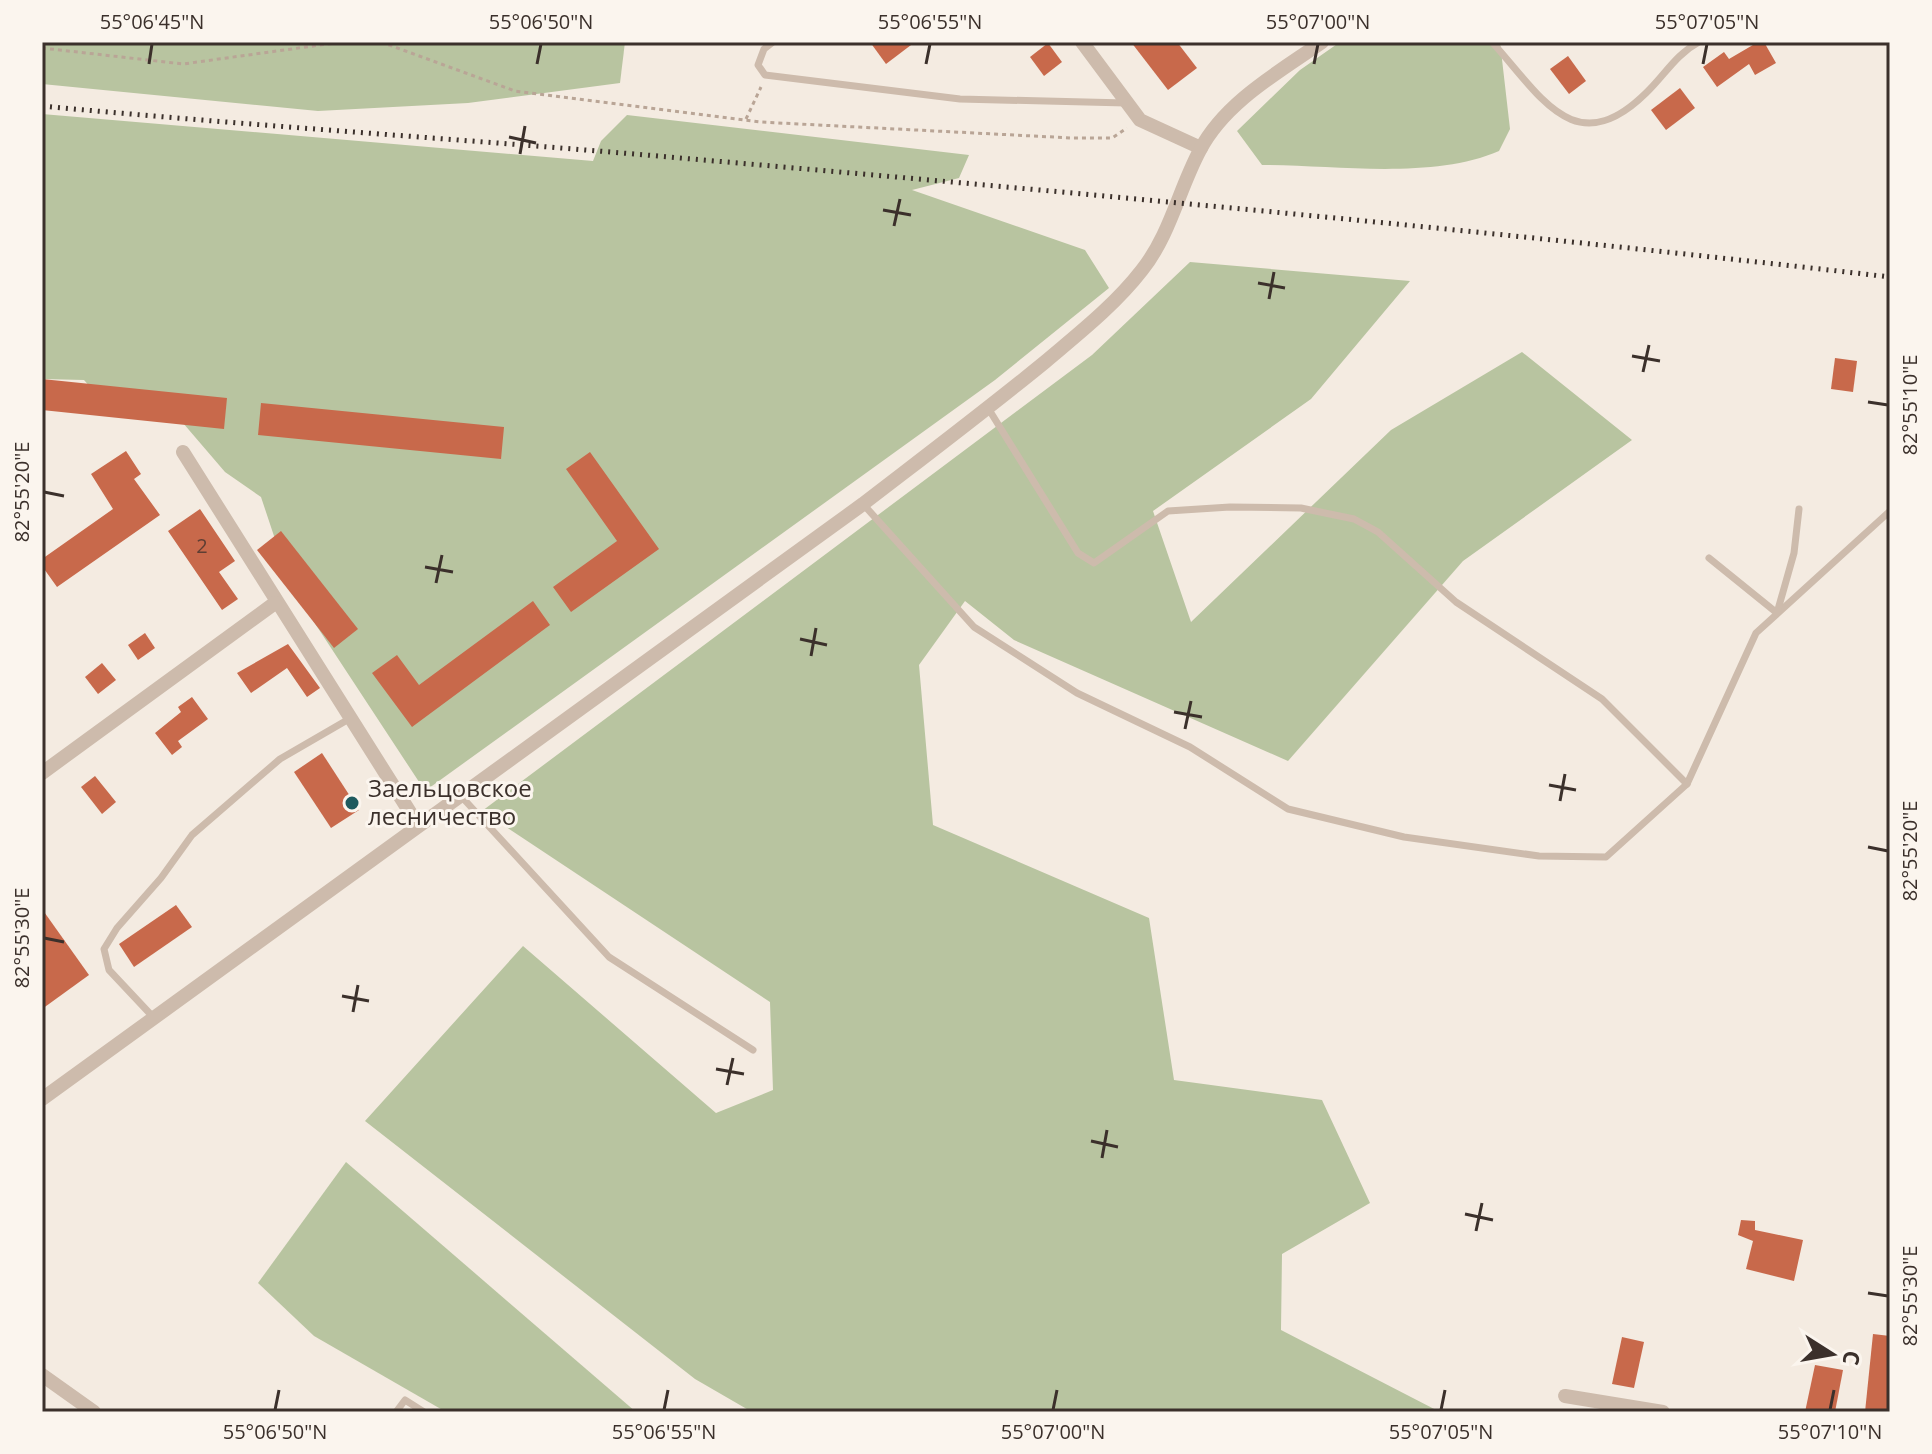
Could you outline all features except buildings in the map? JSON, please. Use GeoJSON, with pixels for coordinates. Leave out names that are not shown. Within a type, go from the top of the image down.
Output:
{"type":"FeatureCollection","features":[{"type":"Feature","properties":{"kind":"street"},"geometry":{"type":"LineString","coordinates":[[1082,42],[1140,120],[1201,148]]}},
{"type":"Feature","properties":{"kind":"street"},"geometry":{"type":"LineString","coordinates":[[42,1099],[863,504],[1082,331],[1143,270],[1163,239],[1201,148],[1247,96],[1322,42]]}},
{"type":"Feature","properties":{"kind":"street"},"geometry":{"type":"LineString","coordinates":[[183,452],[275,603],[418,825]]}},
{"type":"Feature","properties":{"kind":"street"},"geometry":{"type":"LineString","coordinates":[[42,773],[275,603]]}},
{"type":"Feature","properties":{"kind":"street"},"geometry":{"type":"LineString","coordinates":[[42,1375],[94,1412]]}},
{"type":"Feature","properties":{"kind":"street"},"geometry":{"type":"LineString","coordinates":[[1565,1396],[1663,1412]]}},
{"type":"Feature","properties":{"kind":"lane"},"geometry":{"type":"LineString","coordinates":[[773,42],[764,49],[758,65],[765,75],[960,99],[1126,103]]}},
{"type":"Feature","properties":{"kind":"lane"},"geometry":{"type":"LineString","coordinates":[[1492,42],[1543,98],[1573,122],[1596,126],[1620,117],[1648,92],[1680,53],[1699,42]]}},
{"type":"Feature","properties":{"kind":"lane"},"geometry":{"type":"LineString","coordinates":[[988,408],[1078,553],[1094,563],[1168,511],[1230,507],[1301,508],[1354,519],[1378,532],[1456,602],[1602,699],[1687,784]]}},
{"type":"Feature","properties":{"kind":"lane"},"geometry":{"type":"LineString","coordinates":[[863,504],[974,627],[1077,693],[1190,747],[1288,809],[1404,837],[1539,856],[1606,857],[1687,784],[1756,633],[1890,511]]}},
{"type":"Feature","properties":{"kind":"lane"},"geometry":{"type":"LineString","coordinates":[[1777,613],[1794,553],[1799,509]]}},
{"type":"Feature","properties":{"kind":"lane"},"geometry":{"type":"LineString","coordinates":[[1709,558],[1777,613]]}},
{"type":"Feature","properties":{"kind":"lane"},"geometry":{"type":"LineString","coordinates":[[154,1018],[109,970],[104,949],[117,928],[161,878],[192,835],[280,759],[349,719]]}},
{"type":"Feature","properties":{"kind":"lane"},"geometry":{"type":"LineString","coordinates":[[460,795],[609,957],[753,1050]]}},
{"type":"Feature","properties":{"kind":"lane"},"geometry":{"type":"LineString","coordinates":[[396,1412],[405,1400],[424,1412]]}},
{"type":"Feature","properties":{"kind":"path"},"geometry":{"type":"LineString","coordinates":[[42,48],[183,64],[342,42]]}},
{"type":"Feature","properties":{"kind":"path"},"geometry":{"type":"LineString","coordinates":[[381,42],[515,91],[745,120],[1072,138],[1112,138],[1140,120]]}},
{"type":"Feature","properties":{"kind":"path"},"geometry":{"type":"LineString","coordinates":[[745,120],[757,100],[765,75]]}},
{"type":"Feature","properties":{"kind":"green space"},"geometry":{"type":"Polygon","coordinates":[[[42,42],[625,42],[620,83],[468,103],[318,111],[42,84],[42,42]]]}},
{"type":"Feature","properties":{"kind":"green space"},"geometry":{"type":"Polygon","coordinates":[[[1340,42],[1500,42],[1510,129],[1499,151],[1473,160],[1414,168],[1262,165],[1237,131],[1300,70],[1340,42]]]}},
{"type":"Feature","properties":{"kind":"green space"},"geometry":{"type":"Polygon","coordinates":[[[42,114],[593,161],[601,141],[627,115],[969,155],[959,178],[912,190],[1085,250],[1109,288],[995,380],[425,791],[291,587],[261,497],[225,472],[165,402],[114,414],[84,380],[42,379],[42,114]]]}},
{"type":"Feature","properties":{"kind":"green space"},"geometry":{"type":"Polygon","coordinates":[[[1190,262],[1410,281],[1311,399],[1153,511],[1191,622],[1391,430],[1522,352],[1632,440],[1463,561],[1288,761],[1014,640],[965,601],[919,665],[933,825],[1149,918],[1174,1080],[1322,1100],[1370,1203],[1282,1254],[1281,1330],[1440,1412],[752,1412],[695,1379],[365,1121],[523,946],[716,1113],[773,1090],[770,1002],[482,811],[1092,355],[1190,262]]]}},
{"type":"Feature","properties":{"kind":"green space"},"geometry":{"type":"Polygon","coordinates":[[[346,1162],[636,1412],[446,1412],[314,1336],[258,1283],[346,1162]]]}},
{"type":"Feature","properties":{"kind":"railway"},"geometry":{"type":"LineString","coordinates":[[42,106],[1113,197],[1890,277]]}},
{"type":"Feature","properties":{"kind":"place","name":"Заельцовское лесничество"},"geometry":{"type":"Point","coordinates":[352,803]}}]}
